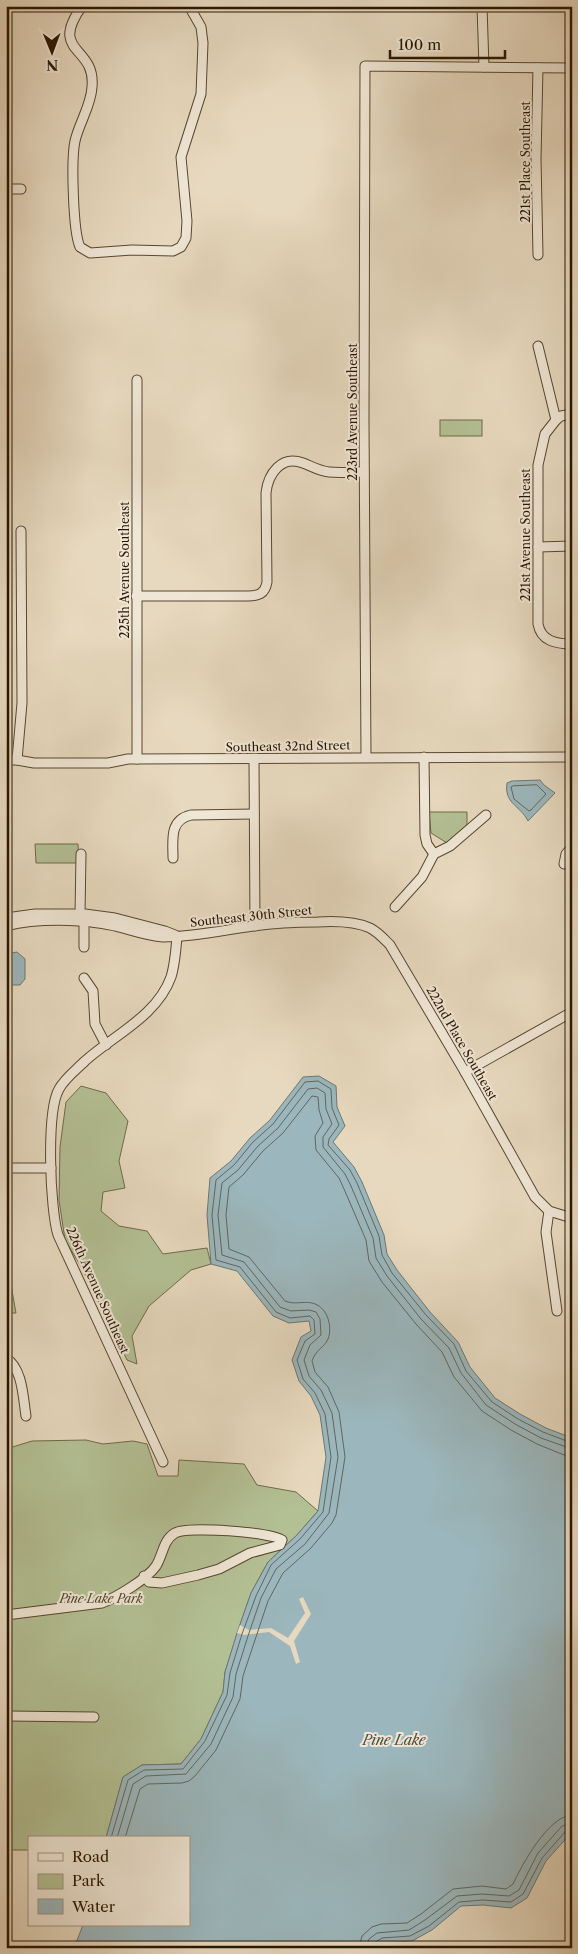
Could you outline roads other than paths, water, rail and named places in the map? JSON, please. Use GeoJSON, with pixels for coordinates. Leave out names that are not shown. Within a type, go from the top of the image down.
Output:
{"type":"FeatureCollection","features":[{"type":"Feature","properties":{"kind":"street"},"geometry":{"type":"LineString","coordinates":[[82,6],[69,27],[69,33],[73,45],[85,58],[92,75],[92,87],[73,154],[75,229],[80,247],[90,253],[98,253],[132,250],[173,251],[181,247],[186,238],[188,230],[181,157],[203,85],[202,34],[197,17],[190,6]]}},
{"type":"Feature","properties":{"kind":"street"},"geometry":{"type":"LineString","coordinates":[[482,6],[484,67],[572,68]]}},
{"type":"Feature","properties":{"kind":"street","name":"223rd Avenue Southeast"},"geometry":{"type":"LineString","coordinates":[[366,758],[364,472],[365,66],[484,67]]}},
{"type":"Feature","properties":{"kind":"street","name":"221st Place Southeast"},"geometry":{"type":"LineString","coordinates":[[538,68],[536,160],[538,255]]}},
{"type":"Feature","properties":{"kind":"street"},"geometry":{"type":"LineString","coordinates":[[6,189],[20,189]]}},
{"type":"Feature","properties":{"kind":"street"},"geometry":{"type":"LineString","coordinates":[[538,346],[556,420],[561,416],[572,414]]}},
{"type":"Feature","properties":{"kind":"street","name":"225th Avenue Southeast"},"geometry":{"type":"LineString","coordinates":[[136,380],[138,759]]}},
{"type":"Feature","properties":{"kind":"street","name":"221st Avenue Southeast"},"geometry":{"type":"LineString","coordinates":[[556,420],[542,441],[538,465],[538,624],[539,630],[546,638],[556,643],[572,644]]}},
{"type":"Feature","properties":{"kind":"street"},"geometry":{"type":"LineString","coordinates":[[136,596],[248,596],[260,594],[266,589],[267,582],[267,486],[272,472],[279,466],[295,462],[330,472],[364,472]]}},
{"type":"Feature","properties":{"kind":"street"},"geometry":{"type":"LineString","coordinates":[[17,760],[23,685],[22,532]]}},
{"type":"Feature","properties":{"kind":"street"},"geometry":{"type":"LineString","coordinates":[[538,547],[572,546]]}},
{"type":"Feature","properties":{"kind":"street"},"geometry":{"type":"LineString","coordinates":[[424,757],[425,835],[427,844],[434,854]]}},
{"type":"Feature","properties":{"kind":"street","name":"Southeast 32nd Street"},"geometry":{"type":"LineString","coordinates":[[6,760],[34,763],[108,763],[138,759],[254,760],[572,757]]}},
{"type":"Feature","properties":{"kind":"street"},"geometry":{"type":"LineString","coordinates":[[254,760],[255,926]]}},
{"type":"Feature","properties":{"kind":"street"},"geometry":{"type":"LineString","coordinates":[[173,858],[173,830],[175,825],[184,816],[254,814]]}},
{"type":"Feature","properties":{"kind":"street"},"geometry":{"type":"LineString","coordinates":[[394,907],[422,877],[434,854],[450,846],[486,815]]}},
{"type":"Feature","properties":{"kind":"street"},"geometry":{"type":"LineString","coordinates":[[564,864],[566,854],[572,847]]}},
{"type":"Feature","properties":{"kind":"street"},"geometry":{"type":"LineString","coordinates":[[80,854],[84,948]]}},
{"type":"Feature","properties":{"kind":"street"},"geometry":{"type":"LineString","coordinates":[[6,918],[35,914],[82,918]]}},
{"type":"Feature","properties":{"kind":"street"},"geometry":{"type":"LineString","coordinates":[[6,926],[28,922],[82,918],[115,918],[177,936],[175,961],[171,978],[158,1000],[152,1008],[106,1044],[95,1024],[93,990],[84,978]]}},
{"type":"Feature","properties":{"kind":"street","name":"Southeast 30th Street"},"geometry":{"type":"LineString","coordinates":[[177,936],[255,926],[328,922]]}},
{"type":"Feature","properties":{"kind":"street","name":"222nd Place Southeast"},"geometry":{"type":"LineString","coordinates":[[328,922],[359,924],[377,932],[384,938],[465,1072],[535,1197],[549,1211]]}},
{"type":"Feature","properties":{"kind":"street"},"geometry":{"type":"LineString","coordinates":[[465,1072],[572,1012]]}},
{"type":"Feature","properties":{"kind":"street","name":"226th Avenue Southeast"},"geometry":{"type":"LineString","coordinates":[[106,1044],[69,1076],[59,1089],[54,1107],[51,1168],[52,1208],[58,1235],[163,1462]]}},
{"type":"Feature","properties":{"kind":"street"},"geometry":{"type":"LineString","coordinates":[[6,1168],[51,1168]]}},
{"type":"Feature","properties":{"kind":"street"},"geometry":{"type":"LineString","coordinates":[[557,1311],[546,1232],[549,1211],[572,1218]]}},
{"type":"Feature","properties":{"kind":"street"},"geometry":{"type":"LineString","coordinates":[[6,1358],[13,1363],[17,1372],[26,1416]]}},
{"type":"Feature","properties":{"kind":"street"},"geometry":{"type":"LineString","coordinates":[[6,1616],[102,1603],[115,1598],[155,1566],[166,1542],[175,1533],[185,1530],[233,1531],[273,1536],[282,1540],[280,1545],[250,1553],[219,1569],[198,1575],[162,1583],[149,1582],[144,1576]]}},
{"type":"Feature","properties":{"kind":"street"},"geometry":{"type":"LineString","coordinates":[[6,1716],[94,1717]]}},
{"type":"Feature","properties":{"kind":"water"},"geometry":{"type":"Polygon","coordinates":[[[540,780],[555,793],[528,821],[510,800],[507,783],[512,781],[540,780]]]}},
{"type":"Feature","properties":{"kind":"water"},"geometry":{"type":"Polygon","coordinates":[[[17,952],[25,959],[25,979],[20,985],[6,985],[6,954],[17,952]]]}},
{"type":"Feature","properties":{"kind":"water","name":"Pine Lake"},"geometry":{"type":"Polygon","coordinates":[[[319,1076],[336,1086],[337,1107],[345,1126],[333,1142],[354,1167],[362,1182],[384,1235],[387,1254],[397,1270],[430,1312],[458,1342],[470,1367],[495,1398],[546,1428],[572,1438],[572,1832],[546,1861],[527,1898],[511,1908],[483,1905],[461,1906],[432,1930],[412,1941],[382,1943],[374,1948],[74,1948],[83,1926],[190,1926],[190,1836],[107,1836],[123,1777],[142,1765],[181,1764],[201,1739],[223,1692],[225,1672],[251,1593],[268,1562],[296,1536],[318,1511],[326,1457],[320,1415],[311,1396],[299,1381],[292,1360],[301,1337],[311,1331],[309,1321],[289,1323],[273,1316],[237,1271],[211,1264],[207,1215],[210,1178],[231,1161],[250,1138],[270,1120],[303,1077],[319,1076]]]}},
{"type":"Feature","properties":{"kind":"park label","name":"Pine Lake Park"},"geometry":{"type":"Point","coordinates":[101,1598]}}]}
